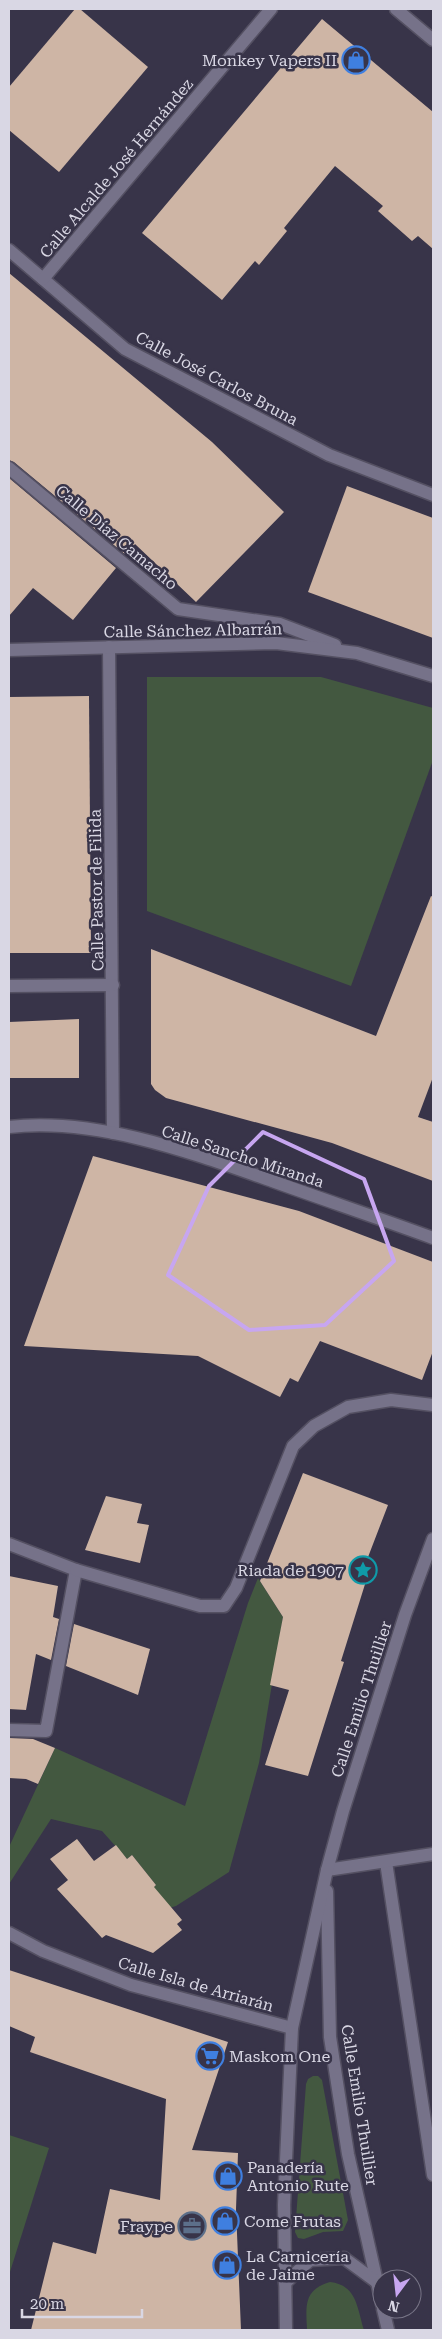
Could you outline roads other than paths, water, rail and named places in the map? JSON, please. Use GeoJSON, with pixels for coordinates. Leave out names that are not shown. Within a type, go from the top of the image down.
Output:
{"type":"FeatureCollection","features":[{"type":"Feature","properties":{"kind":"street","name":"Calle Alcalde José Hernández"},"geometry":{"type":"LineString","coordinates":[[43,279],[271,9]]}},
{"type":"Feature","properties":{"kind":"street"},"geometry":{"type":"LineString","coordinates":[[396,9],[433,40]]}},
{"type":"Feature","properties":{"kind":"street","name":"Calle José Carlos Bruna"},"geometry":{"type":"LineString","coordinates":[[9,250],[125,349],[329,455],[433,495]]}},
{"type":"Feature","properties":{"kind":"street","name":"Calle Díaz Camacho"},"geometry":{"type":"LineString","coordinates":[[9,468],[178,609],[280,624],[356,653]]}},
{"type":"Feature","properties":{"kind":"street","name":"Calle Sánchez Albarrán"},"geometry":{"type":"LineString","coordinates":[[9,650],[276,643],[356,653],[433,676]]}},
{"type":"Feature","properties":{"kind":"street","name":"Calle Pastor de Filida"},"geometry":{"type":"LineString","coordinates":[[109,647],[113,1133]]}},
{"type":"Feature","properties":{"kind":"street"},"geometry":{"type":"LineString","coordinates":[[9,986],[113,985]]}},
{"type":"Feature","properties":{"kind":"street","name":"Calle Sancho Miranda"},"geometry":{"type":"LineString","coordinates":[[9,1127],[35,1124],[113,1133],[204,1157],[433,1238]]}},
{"type":"Feature","properties":{"kind":"street"},"geometry":{"type":"LineString","coordinates":[[9,1544],[76,1570],[200,1606],[224,1606],[236,1588],[294,1446],[314,1426],[348,1407],[390,1400],[433,1405]]}},
{"type":"Feature","properties":{"kind":"street","name":"Calle Emilio Thuillier"},"geometry":{"type":"LineString","coordinates":[[286,2330],[284,2205],[292,2028],[327,1870],[343,1811],[385,1675],[433,1539]]}},
{"type":"Feature","properties":{"kind":"street"},"geometry":{"type":"LineString","coordinates":[[9,1730],[46,1731],[76,1570]]}},
{"type":"Feature","properties":{"kind":"street"},"geometry":{"type":"LineString","coordinates":[[327,1870],[433,1854]]}},
{"type":"Feature","properties":{"kind":"street"},"geometry":{"type":"LineString","coordinates":[[386,1862],[433,2175]]}},
{"type":"Feature","properties":{"kind":"street","name":"Calle Emilio Thuillier"},"geometry":{"type":"LineString","coordinates":[[327,1870],[330,2036],[348,2154],[375,2269]]}},
{"type":"Feature","properties":{"kind":"street","name":"Calle Isla de Arriarán"},"geometry":{"type":"LineString","coordinates":[[9,1933],[43,1951],[131,1985],[292,2028]]}},
{"type":"Feature","properties":{"kind":"street"},"geometry":{"type":"LineString","coordinates":[[285,2283],[310,2260],[344,2258],[372,2279]]}},
{"type":"Feature","properties":{"kind":"place","name":"Monkey Vapers II"},"geometry":{"type":"Point","coordinates":[356,60]}},
{"type":"Feature","properties":{"kind":"place","name":"Riada de 1907"},"geometry":{"type":"Point","coordinates":[363,1570]}},
{"type":"Feature","properties":{"kind":"place","name":"Maskom One"},"geometry":{"type":"Point","coordinates":[210,2056]}},
{"type":"Feature","properties":{"kind":"place","name":"Panadería Antonio Rute"},"geometry":{"type":"Point","coordinates":[228,2176]}},
{"type":"Feature","properties":{"kind":"place","name":"Come Frutas"},"geometry":{"type":"Point","coordinates":[225,2221]}},
{"type":"Feature","properties":{"kind":"place","name":"Fraype"},"geometry":{"type":"Point","coordinates":[192,2226]}},
{"type":"Feature","properties":{"kind":"place","name":"La Carnicería de Jaime"},"geometry":{"type":"Point","coordinates":[227,2265]}}]}
